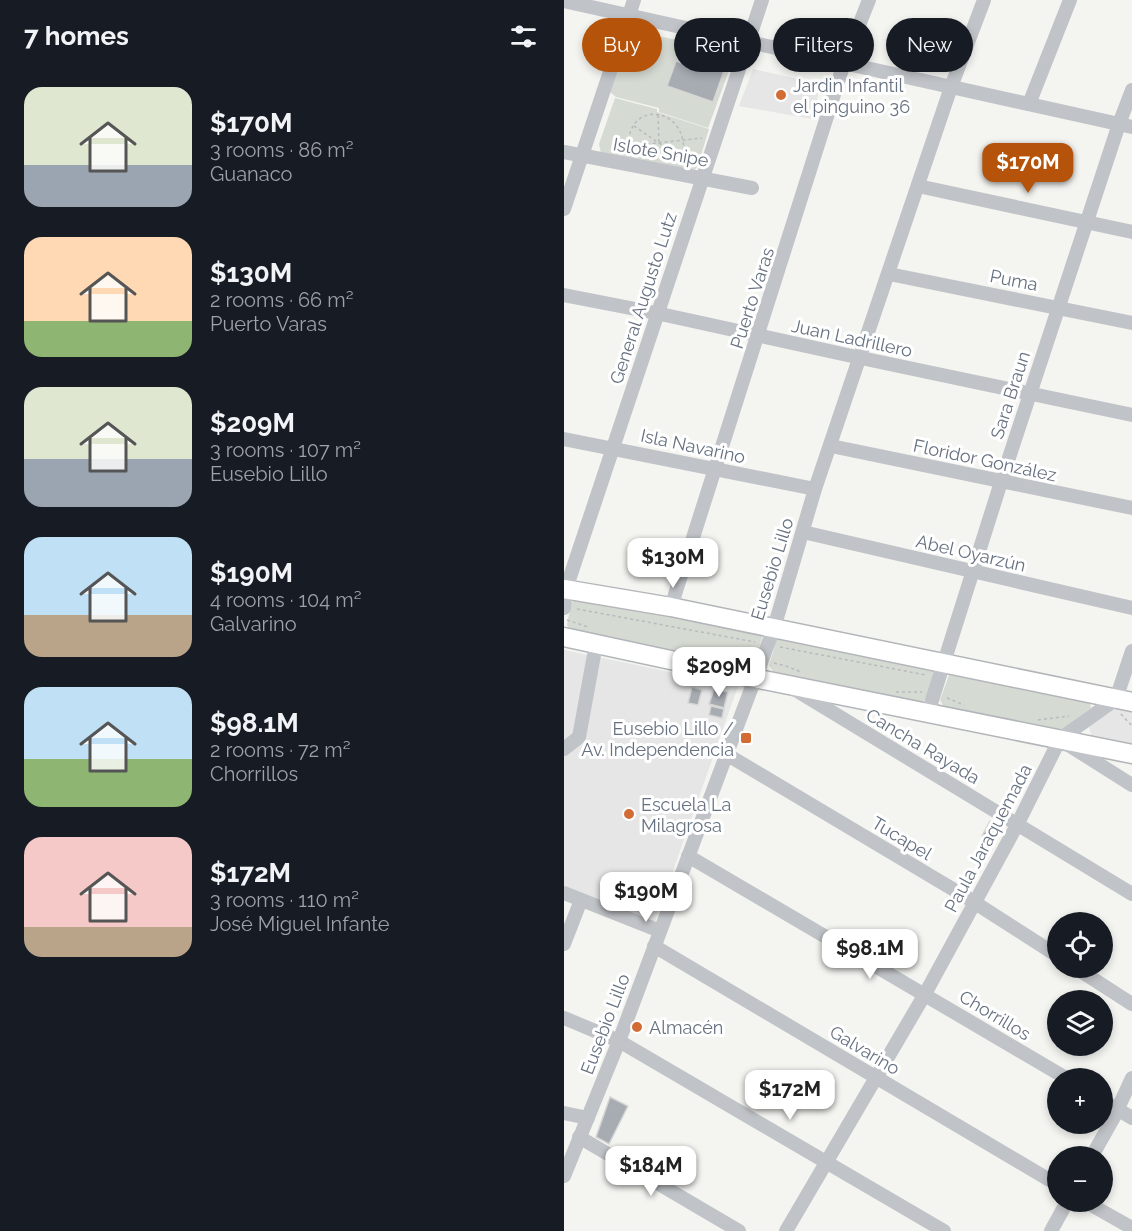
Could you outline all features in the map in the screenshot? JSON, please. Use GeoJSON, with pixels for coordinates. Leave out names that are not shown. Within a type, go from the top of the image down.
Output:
{"type":"FeatureCollection","features":[{"type":"Feature","properties":{"kind":"main road"},"geometry":{"type":"LineString","coordinates":[[565,598],[671,607],[770,636],[1117,703]]}},
{"type":"Feature","properties":{"kind":"main road"},"geometry":{"type":"LineString","coordinates":[[564,637],[787,685],[1132,754]]}},
{"type":"Feature","properties":{"kind":"street"},"geometry":{"type":"LineString","coordinates":[[564,209],[634,0]]}},
{"type":"Feature","properties":{"kind":"street","name":"General Augusto Lutz"},"geometry":{"type":"LineString","coordinates":[[755,18],[762,0]]}},
{"type":"Feature","properties":{"kind":"street","name":"Puerto Varas"},"geometry":{"type":"LineString","coordinates":[[861,18],[868,0]]}},
{"type":"Feature","properties":{"kind":"street","name":"Eusebio Lillo"},"geometry":{"type":"LineString","coordinates":[[564,1176],[619,1041],[770,636],[815,489],[951,87],[984,0]]}},
{"type":"Feature","properties":{"kind":"street"},"geometry":{"type":"LineString","coordinates":[[1029,104],[1070,0]]}},
{"type":"Feature","properties":{"kind":"street"},"geometry":{"type":"LineString","coordinates":[[564,1],[674,25]]}},
{"type":"Feature","properties":{"kind":"street"},"geometry":{"type":"LineString","coordinates":[[874,70],[1125,125]]}},
{"type":"Feature","properties":{"kind":"street","name":"General Augusto Lutz"},"geometry":{"type":"LineString","coordinates":[[565,598],[656,313],[737,72]]}},
{"type":"Feature","properties":{"kind":"street","name":"Puerto Varas"},"geometry":{"type":"LineString","coordinates":[[671,607],[841,72]]}},
{"type":"Feature","properties":{"kind":"street","name":"Sara Braun"},"geometry":{"type":"LineString","coordinates":[[928,713],[1000,482],[1086,223],[1125,125],[1132,90]]}},
{"type":"Feature","properties":{"kind":"street","name":"Islote Snipe"},"geometry":{"type":"LineString","coordinates":[[564,152],[752,188]]}},
{"type":"Feature","properties":{"kind":"street"},"geometry":{"type":"LineString","coordinates":[[918,186],[1132,232]]}},
{"type":"Feature","properties":{"kind":"street","name":"Puma"},"geometry":{"type":"LineString","coordinates":[[889,274],[1132,323]]}},
{"type":"Feature","properties":{"kind":"street","name":"Juan Ladrillero"},"geometry":{"type":"LineString","coordinates":[[564,295],[1132,415]]}},
{"type":"Feature","properties":{"kind":"street","name":"Isla Navarino"},"geometry":{"type":"LineString","coordinates":[[564,439],[815,489]]}},
{"type":"Feature","properties":{"kind":"street","name":"Floridor González"},"geometry":{"type":"LineString","coordinates":[[831,446],[1132,507]]}},
{"type":"Feature","properties":{"kind":"street","name":"Abel Oyarzún"},"geometry":{"type":"LineString","coordinates":[[802,532],[1132,608]]}},
{"type":"Feature","properties":{"kind":"street"},"geometry":{"type":"LineString","coordinates":[[564,749],[579,737],[596,644]]}},
{"type":"Feature","properties":{"kind":"street"},"geometry":{"type":"LineString","coordinates":[[1117,703],[1132,651]]}},
{"type":"Feature","properties":{"kind":"street","name":"Cancha Rayada"},"geometry":{"type":"LineString","coordinates":[[787,685],[1132,894]]}},
{"type":"Feature","properties":{"kind":"street","name":"Paula Jaraquemada"},"geometry":{"type":"LineString","coordinates":[[786,1231],[925,994],[1017,825],[1060,739],[1088,719],[1117,703]]}},
{"type":"Feature","properties":{"kind":"street"},"geometry":{"type":"LineString","coordinates":[[1060,739],[1132,785]]}},
{"type":"Feature","properties":{"kind":"street","name":"Tucapel"},"geometry":{"type":"LineString","coordinates":[[726,754],[1047,949]]}},
{"type":"Feature","properties":{"kind":"street","name":"Chorrillos"},"geometry":{"type":"LineString","coordinates":[[688,856],[1049,1068]]}},
{"type":"Feature","properties":{"kind":"street"},"geometry":{"type":"LineString","coordinates":[[564,893],[660,931]]}},
{"type":"Feature","properties":{"kind":"street"},"geometry":{"type":"LineString","coordinates":[[564,944],[581,900]]}},
{"type":"Feature","properties":{"kind":"street","name":"Galvarino"},"geometry":{"type":"LineString","coordinates":[[654,946],[1047,1178]]}},
{"type":"Feature","properties":{"kind":"street"},"geometry":{"type":"LineString","coordinates":[[1092,978],[1132,1004]]}},
{"type":"Feature","properties":{"kind":"street"},"geometry":{"type":"LineString","coordinates":[[564,1018],[619,1041],[828,1161],[944,1231]]}},
{"type":"Feature","properties":{"kind":"street"},"geometry":{"type":"LineString","coordinates":[[1098,1146],[1132,1078]]}},
{"type":"Feature","properties":{"kind":"street"},"geometry":{"type":"LineString","coordinates":[[1113,1106],[1132,1118]]}},
{"type":"Feature","properties":{"kind":"street"},"geometry":{"type":"LineString","coordinates":[[564,1113],[588,1118]]}},
{"type":"Feature","properties":{"kind":"street"},"geometry":{"type":"LineString","coordinates":[[579,1137],[739,1231]]}},
{"type":"Feature","properties":{"kind":"street"},"geometry":{"type":"LineString","coordinates":[[1051,1231],[1061,1212]]}},
{"type":"Feature","properties":{"kind":"street"},"geometry":{"type":"LineString","coordinates":[[1104,1212],[1132,1228]]}},
{"type":"Feature","properties":{"kind":"path"},"geometry":{"type":"LineString","coordinates":[[658,114],[659,143]]}},
{"type":"Feature","properties":{"kind":"path"},"geometry":{"type":"LineString","coordinates":[[628,146],[630,132],[634,126],[645,115],[658,114],[666,116],[675,123],[684,140],[682,159],[634,126]]}},
{"type":"Feature","properties":{"kind":"path"},"geometry":{"type":"LineString","coordinates":[[603,149],[716,137]]}},
{"type":"Feature","properties":{"kind":"path"},"geometry":{"type":"LineString","coordinates":[[565,598],[942,670]]}},
{"type":"Feature","properties":{"kind":"path"},"geometry":{"type":"LineString","coordinates":[[564,619],[587,626]]}},
{"type":"Feature","properties":{"kind":"path"},"geometry":{"type":"LineString","coordinates":[[696,651],[724,653],[761,660],[786,666],[802,673]]}},
{"type":"Feature","properties":{"kind":"path"},"geometry":{"type":"LineString","coordinates":[[889,692],[920,692],[952,699],[968,707]]}},
{"type":"Feature","properties":{"kind":"path"},"geometry":{"type":"LineString","coordinates":[[1117,703],[1119,712],[1132,726]]}},
{"type":"Feature","properties":{"kind":"path"},"geometry":{"type":"LineString","coordinates":[[1037,720],[1069,716],[1088,719]]}},
{"type":"Feature","properties":{"kind":"shaded area"},"geometry":{"type":"Polygon","coordinates":[[[662,37],[674,39],[674,72],[729,72],[708,128],[659,112],[659,108],[616,97],[609,91],[616,72],[662,72],[662,37]]]}},
{"type":"Feature","properties":{"kind":"shaded area","name":"Jardin Infantil el pinguino 36"},"geometry":{"type":"Polygon","coordinates":[[[761,71],[821,84],[812,119],[739,106],[752,72],[761,71]]]}},
{"type":"Feature","properties":{"kind":"shaded area"},"geometry":{"type":"Polygon","coordinates":[[[615,98],[657,109],[657,112],[709,129],[694,171],[601,153],[599,144],[615,98]]]}},
{"type":"Feature","properties":{"kind":"shaded area"},"geometry":{"type":"Polygon","coordinates":[[[580,598],[757,629],[762,637],[755,664],[746,668],[573,634],[567,625],[571,603],[580,598]]]}},
{"type":"Feature","properties":{"kind":"shaded area"},"geometry":{"type":"Polygon","coordinates":[[[787,636],[934,666],[937,673],[928,698],[919,703],[773,672],[769,665],[777,639],[787,636]]]}},
{"type":"Feature","properties":{"kind":"shaded area","name":"Escuela La Milagrosa"},"geometry":{"type":"Polygon","coordinates":[[[564,650],[738,686],[655,922],[564,886],[564,650]]]}},
{"type":"Feature","properties":{"kind":"shaded area"},"geometry":{"type":"Polygon","coordinates":[[[950,672],[1089,698],[1091,708],[1063,729],[1053,731],[945,709],[940,700],[950,672]]]}},
{"type":"Feature","properties":{"kind":"shaded area"},"geometry":{"type":"Polygon","coordinates":[[[1132,705],[1132,746],[1092,738],[1089,727],[1115,706],[1132,705]]]}},
{"type":"Feature","properties":{"kind":"building"},"geometry":{"type":"Polygon","coordinates":[[[674,67],[674,72],[724,72],[713,102],[667,86],[674,67]]]}},
{"type":"Feature","properties":{"kind":"building"},"geometry":{"type":"Polygon","coordinates":[[[692,687],[702,690],[698,705],[688,703],[692,687]]]}},
{"type":"Feature","properties":{"kind":"building"},"geometry":{"type":"Polygon","coordinates":[[[714,689],[728,692],[724,708],[709,704],[714,689]]]}},
{"type":"Feature","properties":{"kind":"building"},"geometry":{"type":"Polygon","coordinates":[[[711,706],[724,709],[722,718],[709,715],[711,706]]]}},
{"type":"Feature","properties":{"kind":"building"},"geometry":{"type":"Polygon","coordinates":[[[990,821],[1002,827],[994,843],[982,836],[990,821]]]}},
{"type":"Feature","properties":{"kind":"building"},"geometry":{"type":"Polygon","coordinates":[[[610,1097],[628,1106],[609,1144],[596,1137],[610,1097]]]}},
{"type":"Feature","properties":{"kind":"place","name":"Jardin Infantil el pinguino 36"},"geometry":{"type":"Point","coordinates":[781,95]}},
{"type":"Feature","properties":{"kind":"place","name":"Eusebio Lillo / Av. Independencia"},"geometry":{"type":"Point","coordinates":[746,738]}},
{"type":"Feature","properties":{"kind":"place","name":"Escuela La Milagrosa"},"geometry":{"type":"Point","coordinates":[629,814]}},
{"type":"Feature","properties":{"kind":"place","name":"Almacén"},"geometry":{"type":"Point","coordinates":[637,1027]}}]}
